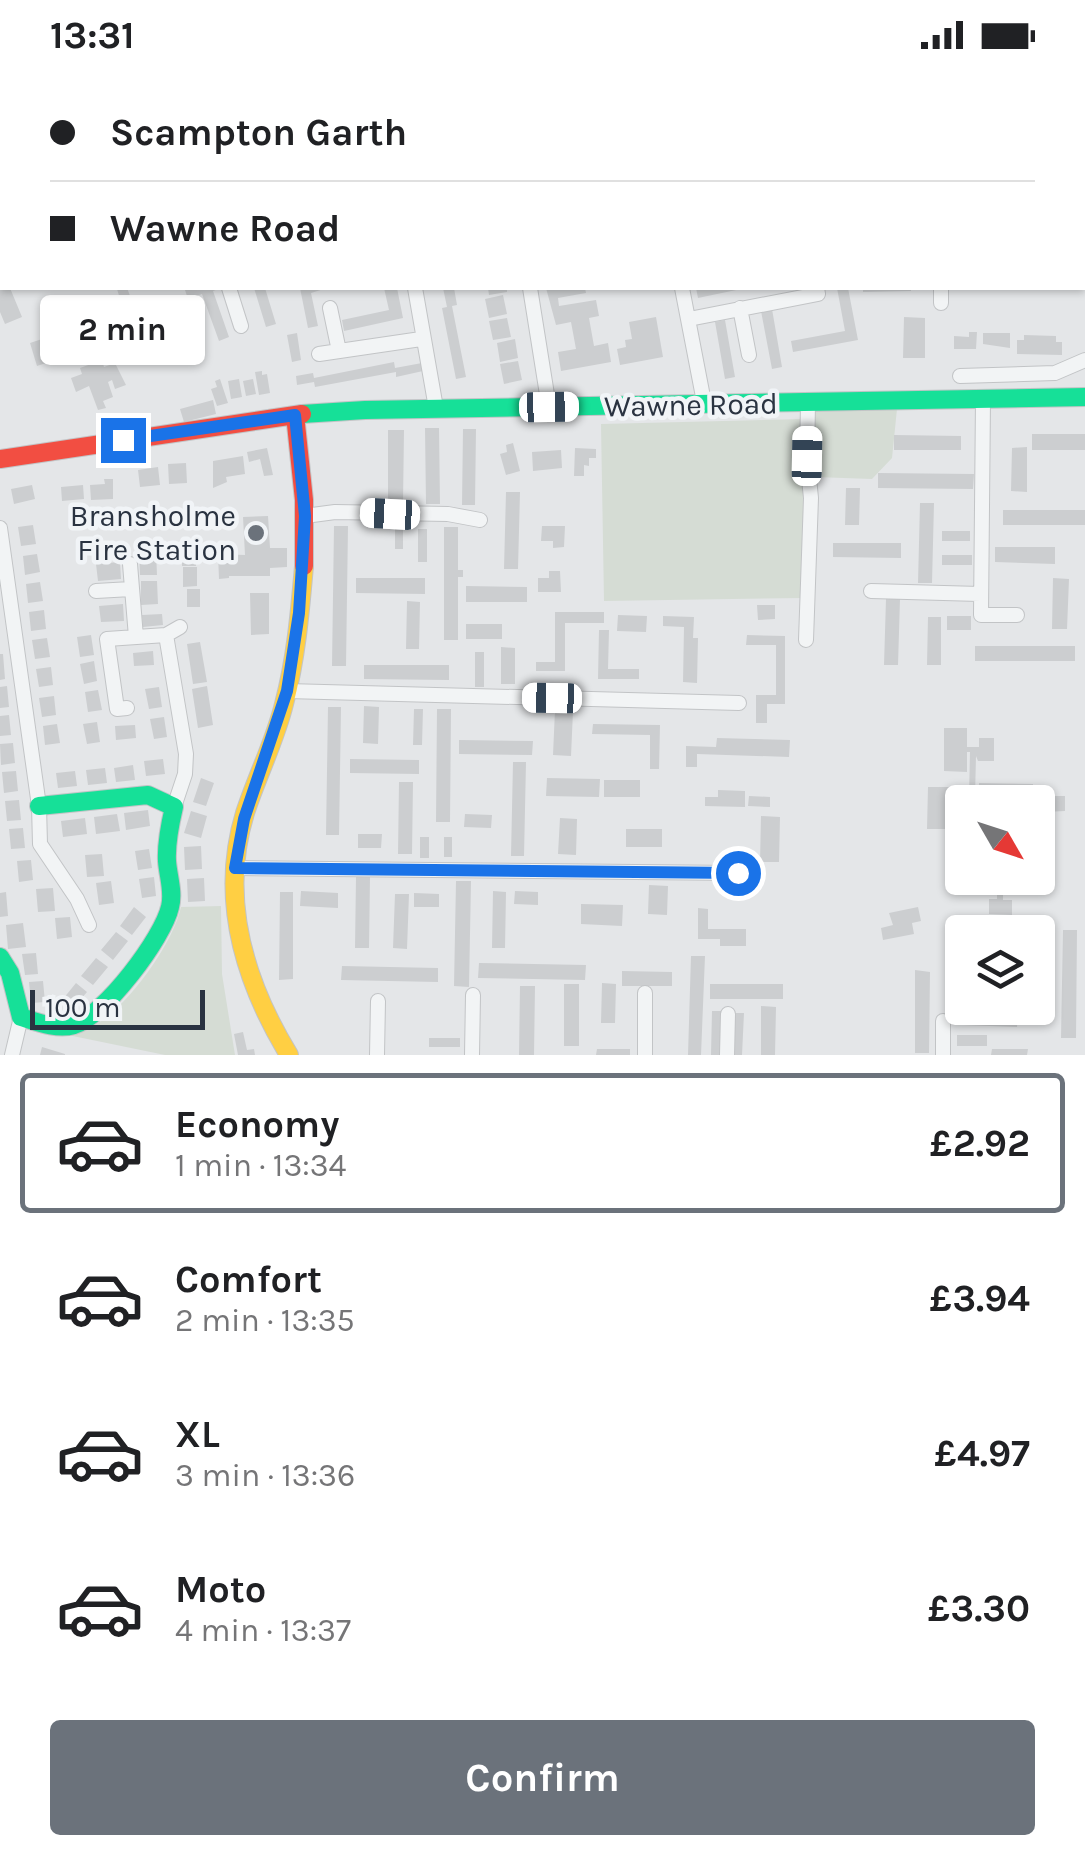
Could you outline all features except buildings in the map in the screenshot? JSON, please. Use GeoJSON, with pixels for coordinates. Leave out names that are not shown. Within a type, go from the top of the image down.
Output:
{"type":"FeatureCollection","features":[{"type":"Feature","properties":{"kind":"street"},"geometry":{"type":"LineString","coordinates":[[230,290],[241,326]]}},
{"type":"Feature","properties":{"kind":"street"},"geometry":{"type":"LineString","coordinates":[[414,290],[436,408]]}},
{"type":"Feature","properties":{"kind":"street"},"geometry":{"type":"LineString","coordinates":[[530,290],[549,407]]}},
{"type":"Feature","properties":{"kind":"street"},"geometry":{"type":"LineString","coordinates":[[682,290],[704,402]]}},
{"type":"Feature","properties":{"kind":"street"},"geometry":{"type":"LineString","coordinates":[[688,319],[818,294],[817,290]]}},
{"type":"Feature","properties":{"kind":"street"},"geometry":{"type":"LineString","coordinates":[[330,308],[339,351]]}},
{"type":"Feature","properties":{"kind":"street"},"geometry":{"type":"LineString","coordinates":[[740,308],[749,355]]}},
{"type":"Feature","properties":{"kind":"street"},"geometry":{"type":"LineString","coordinates":[[319,354],[421,339]]}},
{"type":"Feature","properties":{"kind":"street"},"geometry":{"type":"LineString","coordinates":[[960,376],[1055,373],[1085,360]]}},
{"type":"Feature","properties":{"kind":"street","name":"Wawne Road"},"geometry":{"type":"LineString","coordinates":[[0,458],[295,415],[436,408],[1085,397]]}},
{"type":"Feature","properties":{"kind":"street"},"geometry":{"type":"LineString","coordinates":[[983,399],[980,615],[1017,615]]}},
{"type":"Feature","properties":{"kind":"street"},"geometry":{"type":"LineString","coordinates":[[806,640],[811,498],[806,460],[808,403]]}},
{"type":"Feature","properties":{"kind":"street"},"geometry":{"type":"LineString","coordinates":[[289,1055],[270,1027],[249,983],[232,896],[244,819],[287,691],[306,550],[295,415]]}},
{"type":"Feature","properties":{"kind":"street"},"geometry":{"type":"LineString","coordinates":[[305,516],[335,512],[448,514],[480,520]]}},
{"type":"Feature","properties":{"kind":"street"},"geometry":{"type":"LineString","coordinates":[[0,528],[39,806],[40,844],[91,927]]}},
{"type":"Feature","properties":{"kind":"street"},"geometry":{"type":"LineString","coordinates":[[130,564],[136,637]]}},
{"type":"Feature","properties":{"kind":"street"},"geometry":{"type":"LineString","coordinates":[[96,591],[131,589]]}},
{"type":"Feature","properties":{"kind":"street"},"geometry":{"type":"LineString","coordinates":[[871,591],[980,594]]}},
{"type":"Feature","properties":{"kind":"street"},"geometry":{"type":"LineString","coordinates":[[127,708],[117,709],[107,638],[166,635],[180,627]]}},
{"type":"Feature","properties":{"kind":"street"},"geometry":{"type":"LineString","coordinates":[[21,1018],[56,1026],[77,1024],[105,1003],[159,932],[171,903],[168,834],[185,774],[186,754],[166,635]]}},
{"type":"Feature","properties":{"kind":"street"},"geometry":{"type":"LineString","coordinates":[[287,691],[739,702]]}},
{"type":"Feature","properties":{"kind":"street"},"geometry":{"type":"LineString","coordinates":[[39,806],[148,795],[174,807]]}},
{"type":"Feature","properties":{"kind":"street"},"geometry":{"type":"LineString","coordinates":[[235,868],[738,873]]}},
{"type":"Feature","properties":{"kind":"street"},"geometry":{"type":"LineString","coordinates":[[0,957],[10,973],[21,1018],[12,1055]]}},
{"type":"Feature","properties":{"kind":"street"},"geometry":{"type":"LineString","coordinates":[[645,994],[645,1055]]}},
{"type":"Feature","properties":{"kind":"street"},"geometry":{"type":"LineString","coordinates":[[378,1001],[378,1055]]}},
{"type":"Feature","properties":{"kind":"street"},"geometry":{"type":"LineString","coordinates":[[472,1055],[477,1004]]}},
{"type":"Feature","properties":{"kind":"street"},"geometry":{"type":"LineString","coordinates":[[727,1055],[728,1014]]}},
{"type":"Feature","properties":{"kind":"street"},"geometry":{"type":"LineString","coordinates":[[942,1055],[943,1022]]}},
{"type":"Feature","properties":{"kind":"shaded area"},"geometry":{"type":"Polygon","coordinates":[[[814,409],[897,409],[892,458],[872,479],[815,477],[814,409]]]}},
{"type":"Feature","properties":{"kind":"shaded area"},"geometry":{"type":"Polygon","coordinates":[[[803,419],[807,496],[803,598],[604,601],[601,424],[803,419]]]}},
{"type":"Feature","properties":{"kind":"shaded area"},"geometry":{"type":"Polygon","coordinates":[[[221,906],[222,974],[235,1055],[165,1055],[63,1034],[93,1026],[134,990],[169,939],[181,907],[221,906]]]}},
{"type":"Feature","properties":{"kind":"traffic: fast"},"geometry":{"type":"LineString","coordinates":[[302,414],[1085,397]]}},
{"type":"Feature","properties":{"kind":"traffic: fast"},"geometry":{"type":"LineString","coordinates":[[0,957],[10,973],[21,1017],[54,1026],[74,1025],[101,1007],[131,974],[170,907],[167,847],[174,807],[148,795],[39,806]]}},
{"type":"Feature","properties":{"kind":"traffic: slow"},"geometry":{"type":"LineString","coordinates":[[289,1055],[248,968],[240,938],[235,876],[245,813],[288,687],[304,566]]}},
{"type":"Feature","properties":{"kind":"traffic: jam"},"geometry":{"type":"LineString","coordinates":[[0,459],[302,414]]}},
{"type":"Feature","properties":{"kind":"traffic: jam"},"geometry":{"type":"LineString","coordinates":[[295,415],[304,500],[304,566]]}},
{"type":"Feature","properties":{"kind":"place","name":"Bransholme Fire Station"},"geometry":{"type":"Point","coordinates":[256,533]}},
{"type":"Feature","properties":{"kind":"route"},"geometry":{"type":"LineString","coordinates":[[123,440],[295,415],[306,550],[299,613],[287,691],[244,819],[235,868],[738,873]]}}]}
